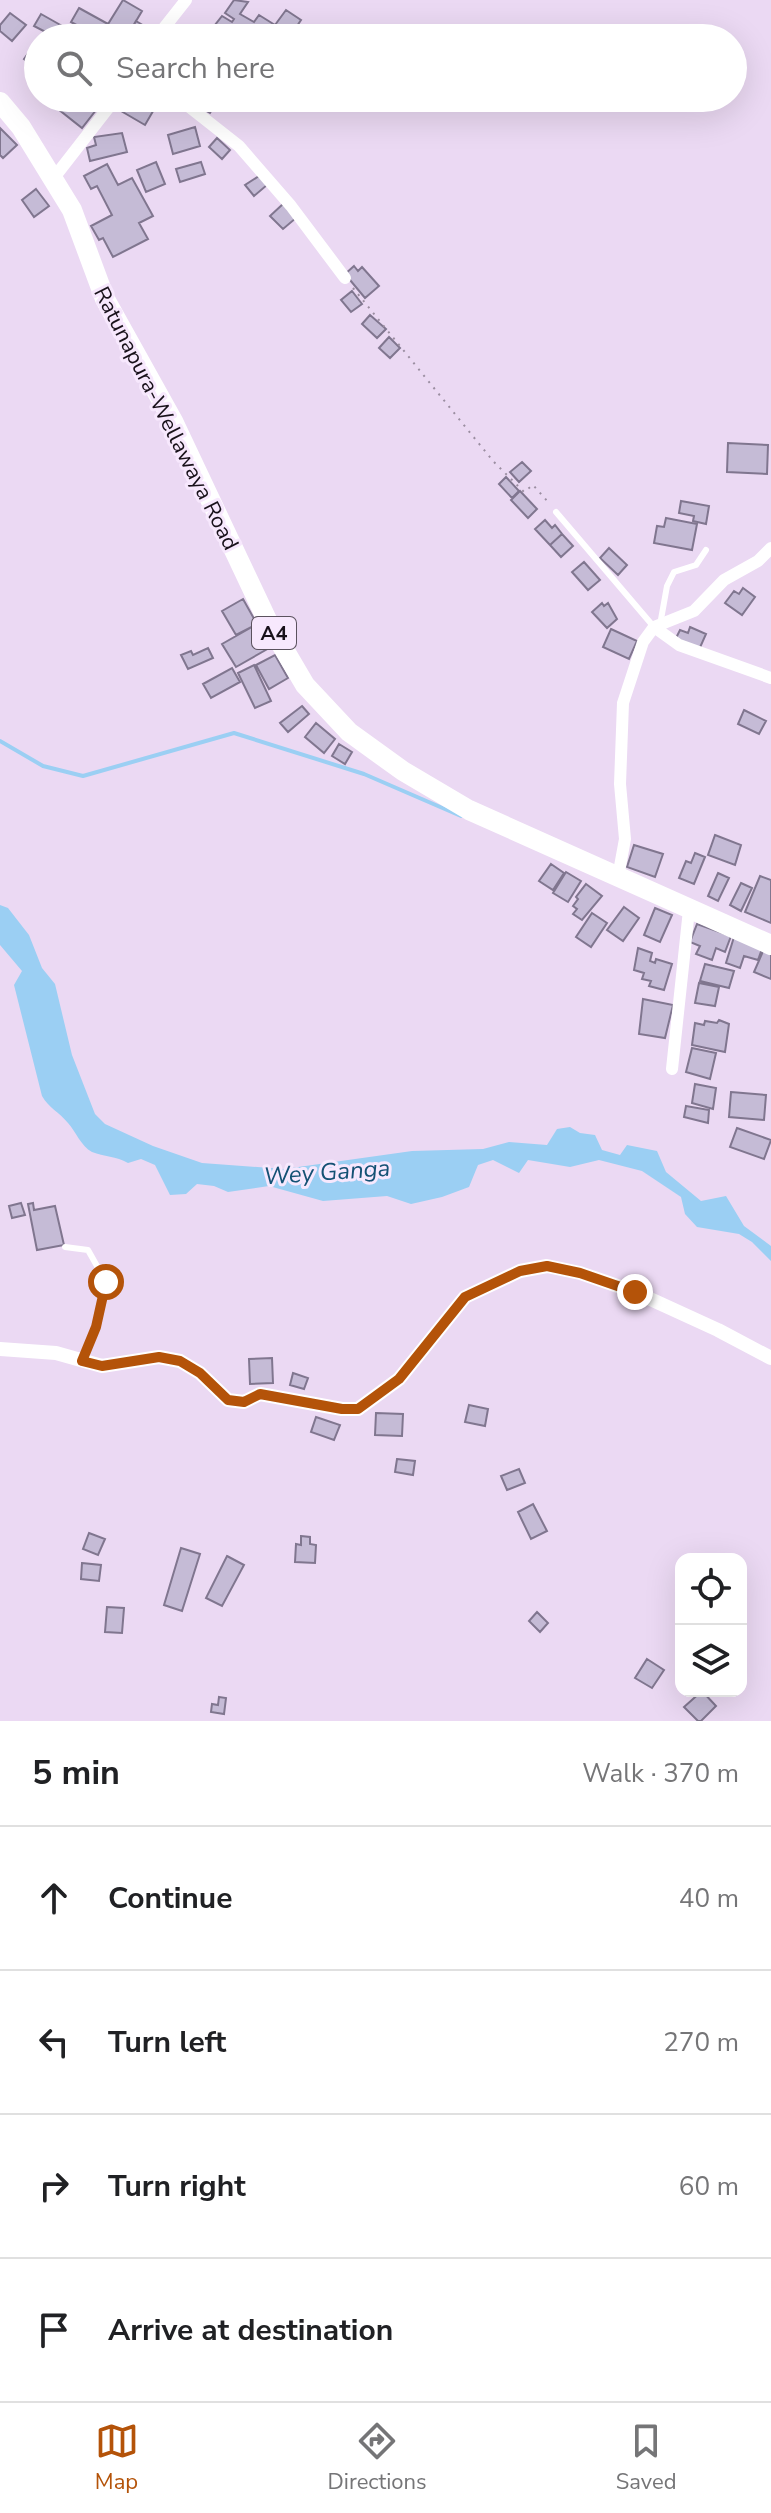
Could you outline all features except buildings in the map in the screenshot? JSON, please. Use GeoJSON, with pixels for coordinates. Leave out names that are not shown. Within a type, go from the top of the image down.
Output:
{"type":"FeatureCollection","features":[{"type":"Feature","properties":{"kind":"highway","name":"Ratunapura-Wellawaya Road"},"geometry":{"type":"LineString","coordinates":[[0,102],[21,127],[72,210],[105,299],[173,421],[268,622],[305,685],[349,732],[403,771],[469,810],[771,945]]}},
{"type":"Feature","properties":{"kind":"street"},"geometry":{"type":"LineString","coordinates":[[167,24],[186,0]]}},
{"type":"Feature","properties":{"kind":"street"},"geometry":{"type":"LineString","coordinates":[[53,179],[105,112]]}},
{"type":"Feature","properties":{"kind":"street"},"geometry":{"type":"LineString","coordinates":[[196,112],[239,146],[291,206],[345,278]]}},
{"type":"Feature","properties":{"kind":"street"},"geometry":{"type":"LineString","coordinates":[[618,877],[625,839],[620,784],[623,703],[643,642],[657,626],[694,611],[724,580],[758,561],[771,548]]}},
{"type":"Feature","properties":{"kind":"street"},"geometry":{"type":"LineString","coordinates":[[657,626],[679,645],[771,678]]}},
{"type":"Feature","properties":{"kind":"street"},"geometry":{"type":"LineString","coordinates":[[672,1069],[689,910]]}},
{"type":"Feature","properties":{"kind":"street"},"geometry":{"type":"LineString","coordinates":[[0,1349],[56,1353],[102,1366],[159,1357],[180,1361],[200,1373],[228,1400],[244,1402],[260,1394],[342,1409],[358,1409],[399,1379],[465,1297],[520,1271],[547,1266],[580,1273],[635,1292],[771,1358]]}},
{"type":"Feature","properties":{"kind":"lane"},"geometry":{"type":"LineString","coordinates":[[556,512],[657,626]]}},
{"type":"Feature","properties":{"kind":"lane"},"geometry":{"type":"LineString","coordinates":[[657,626],[667,586],[674,572],[696,565],[706,550]]}},
{"type":"Feature","properties":{"kind":"lane"},"geometry":{"type":"LineString","coordinates":[[65,1247],[88,1250],[106,1282],[96,1327],[82,1361]]}},
{"type":"Feature","properties":{"kind":"path"},"geometry":{"type":"LineString","coordinates":[[345,278],[493,461],[524,492],[533,485],[556,512]]}},
{"type":"Feature","properties":{"kind":"water","name":"Wey Ganga"},"geometry":{"type":"Polygon","coordinates":[[[0,905],[8,908],[29,935],[42,968],[55,984],[72,1055],[95,1114],[105,1124],[153,1146],[202,1163],[284,1169],[412,1151],[483,1149],[509,1142],[547,1145],[557,1129],[570,1127],[580,1133],[595,1135],[602,1150],[620,1155],[627,1145],[657,1151],[666,1172],[701,1201],[726,1196],[744,1226],[771,1246],[771,1261],[739,1234],[697,1227],[685,1214],[681,1197],[642,1171],[599,1160],[570,1167],[528,1160],[519,1173],[493,1160],[478,1165],[469,1187],[411,1204],[387,1196],[323,1201],[269,1186],[228,1192],[197,1184],[186,1194],[170,1195],[155,1165],[141,1159],[128,1163],[92,1152],[42,1096],[14,985],[22,971],[0,945],[0,905]]]}},
{"type":"Feature","properties":{"kind":"waterway"},"geometry":{"type":"LineString","coordinates":[[0,741],[43,766],[83,776],[234,733],[364,774],[461,816]]}},
{"type":"Feature","properties":{"kind":"route"},"geometry":{"type":"LineString","coordinates":[[106,1282],[96,1327],[82,1361],[102,1366],[159,1357],[180,1361],[200,1373],[228,1400],[244,1402],[260,1394],[342,1409],[358,1409],[399,1379],[465,1297],[520,1271],[547,1266],[580,1273],[635,1292]]}}]}
